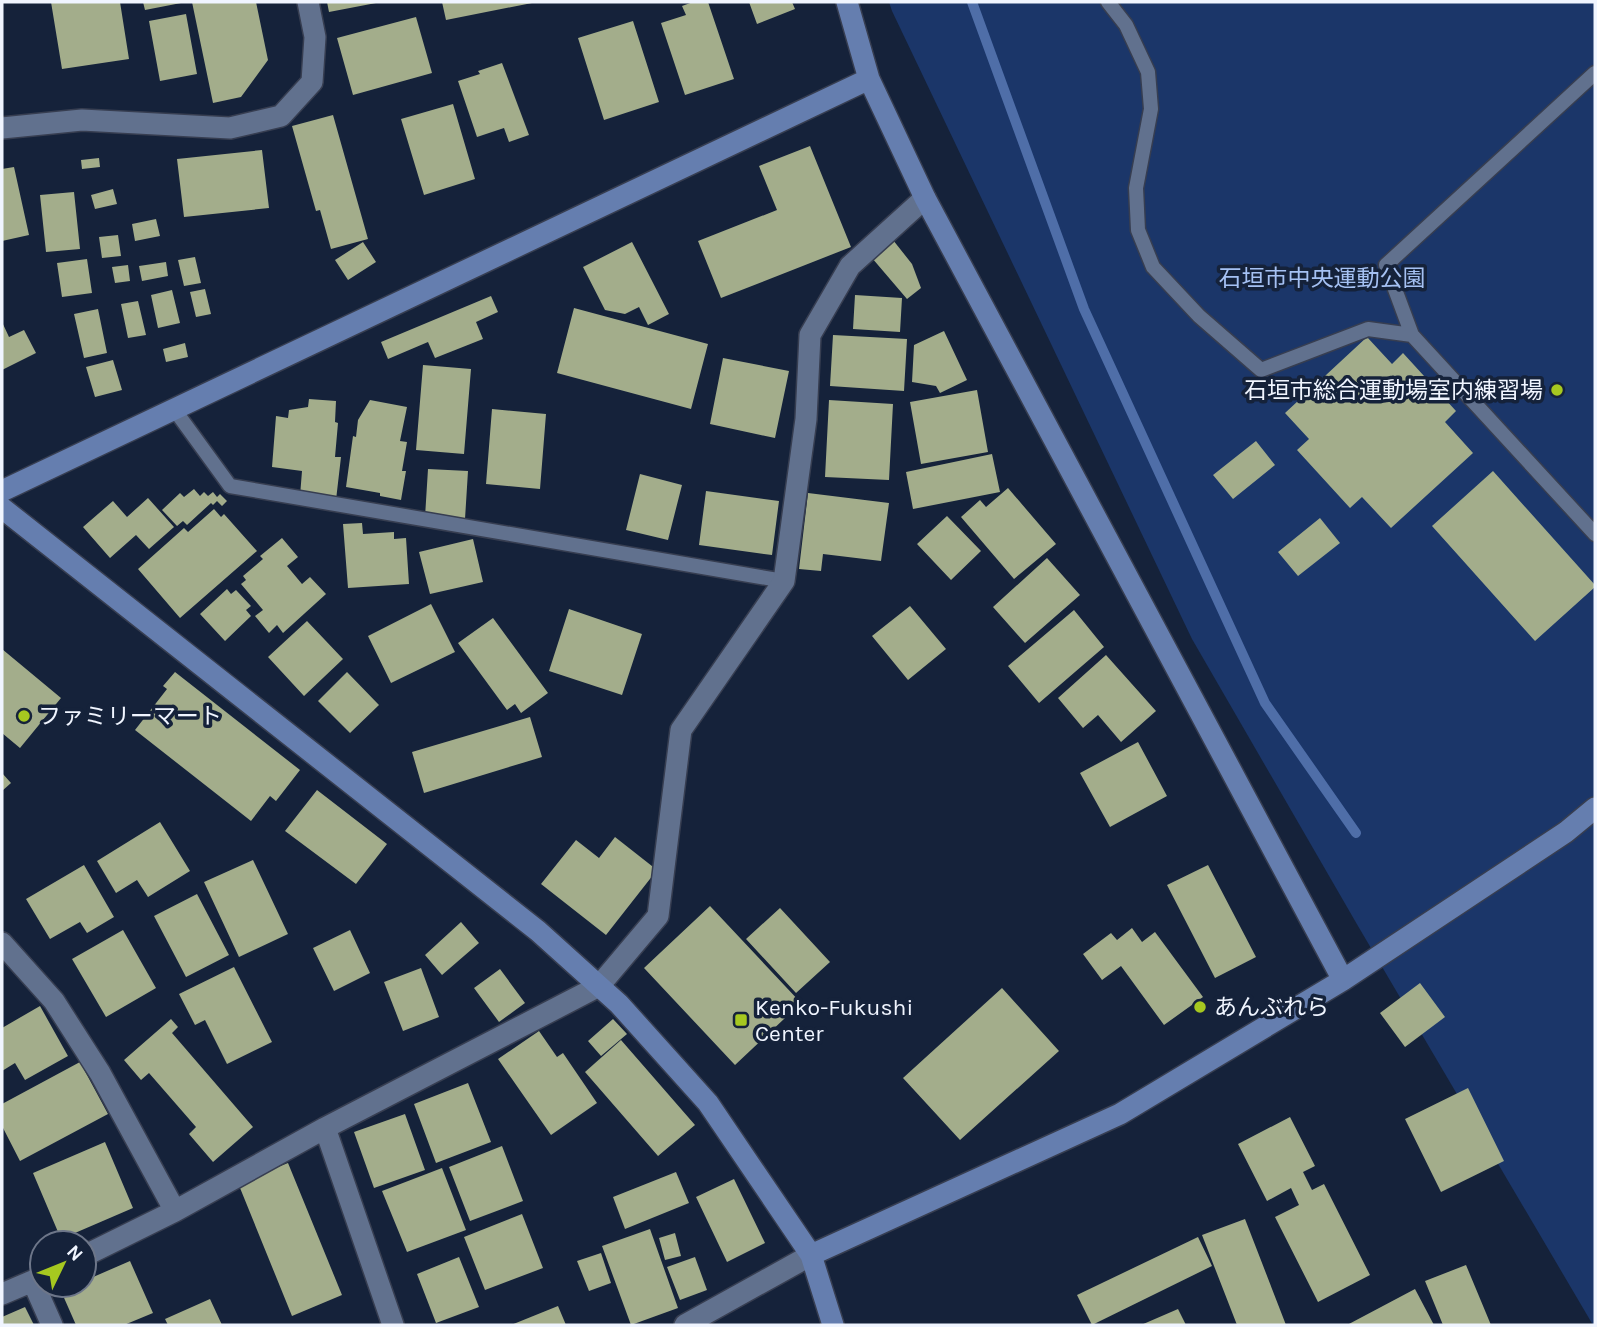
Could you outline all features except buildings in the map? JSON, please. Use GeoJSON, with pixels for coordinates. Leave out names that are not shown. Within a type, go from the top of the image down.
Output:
{"type":"FeatureCollection","features":[{"type":"Feature","properties":{"kind":"street"},"geometry":{"type":"LineString","coordinates":[[2,128],[82,120],[230,128],[281,116],[312,82],[315,37],[308,2]]}},
{"type":"Feature","properties":{"kind":"street"},"geometry":{"type":"LineString","coordinates":[[847,2],[869,79],[925,198],[1343,979]]}},
{"type":"Feature","properties":{"kind":"street"},"geometry":{"type":"LineString","coordinates":[[2,491],[869,79]]}},
{"type":"Feature","properties":{"kind":"street"},"geometry":{"type":"LineString","coordinates":[[98,1249],[599,986],[658,916],[681,730],[784,581],[806,419],[810,335],[850,266],[925,198]]}},
{"type":"Feature","properties":{"kind":"street"},"geometry":{"type":"LineString","coordinates":[[2,508],[538,931],[619,1004],[709,1102],[811,1255],[833,1325]]}},
{"type":"Feature","properties":{"kind":"street"},"geometry":{"type":"LineString","coordinates":[[685,1325],[811,1255],[1121,1114],[1343,979],[1566,832],[1595,808]]}},
{"type":"Feature","properties":{"kind":"street"},"geometry":{"type":"LineString","coordinates":[[2,943],[54,1001],[100,1073],[175,1211]]}},
{"type":"Feature","properties":{"kind":"street"},"geometry":{"type":"LineString","coordinates":[[326,1128],[393,1325]]}},
{"type":"Feature","properties":{"kind":"street"},"geometry":{"type":"LineString","coordinates":[[2,1294],[28,1283]]}},
{"type":"Feature","properties":{"kind":"street"},"geometry":{"type":"LineString","coordinates":[[44,1299],[52,1325]]}},
{"type":"Feature","properties":{"kind":"lane"},"geometry":{"type":"LineString","coordinates":[[1108,2],[1126,25],[1148,72],[1151,109],[1136,188],[1138,230],[1153,267],[1199,316],[1261,370],[1368,330],[1412,335]]}},
{"type":"Feature","properties":{"kind":"lane"},"geometry":{"type":"LineString","coordinates":[[1595,73],[1386,265],[1412,335],[1595,534]]}},
{"type":"Feature","properties":{"kind":"lane"},"geometry":{"type":"LineString","coordinates":[[174,409],[230,486],[784,581]]}},
{"type":"Feature","properties":{"kind":"green space","name":"石垣市中央運動公園"},"geometry":{"type":"Polygon","coordinates":[[[889,2],[1595,2],[1595,1325],[1358,926],[1192,639],[889,2]]]}},
{"type":"Feature","properties":{"kind":"waterway"},"geometry":{"type":"LineString","coordinates":[[972,2],[1084,309],[1265,703],[1356,833]]}},
{"type":"Feature","properties":{"kind":"place","name":"石垣市総合運動場室内練習場"},"geometry":{"type":"Point","coordinates":[1557,390]}},
{"type":"Feature","properties":{"kind":"place","name":"ファミリーマート"},"geometry":{"type":"Point","coordinates":[24,716]}},
{"type":"Feature","properties":{"kind":"place","name":"あんぶれら"},"geometry":{"type":"Point","coordinates":[1200,1007]}},
{"type":"Feature","properties":{"kind":"place","name":"Kenko-Fukushi Center"},"geometry":{"type":"Point","coordinates":[741,1020]}}]}
